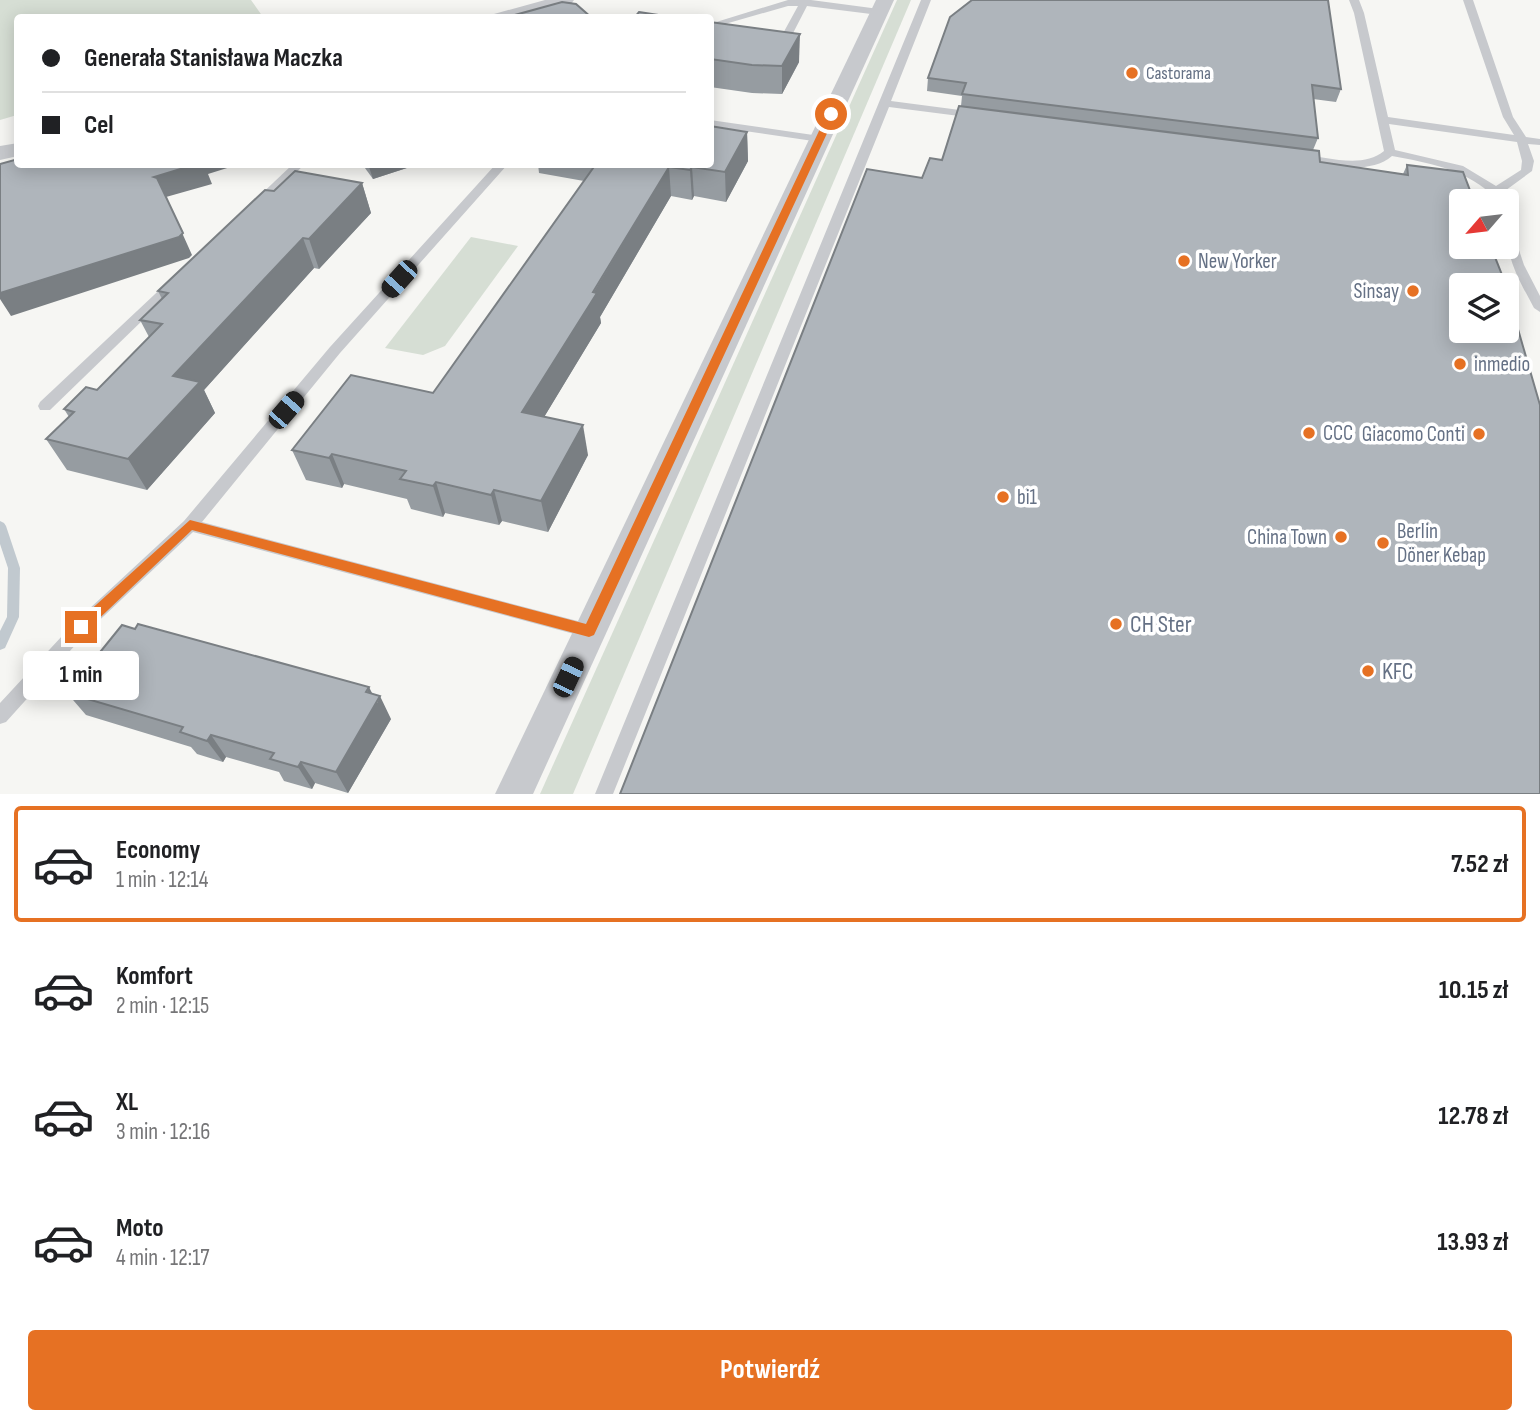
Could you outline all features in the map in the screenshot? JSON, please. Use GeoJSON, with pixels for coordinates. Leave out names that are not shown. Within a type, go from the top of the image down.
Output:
{"type":"FeatureCollection","features":[{"type":"Feature","properties":{"kind":"street"},"geometry":{"type":"LineString","coordinates":[[515,14],[565,0]]}},
{"type":"Feature","properties":{"kind":"street"},"geometry":{"type":"LineString","coordinates":[[513,794],[882,6]]}},
{"type":"Feature","properties":{"kind":"lane"},"geometry":{"type":"LineString","coordinates":[[604,794],[926,0]]}},
{"type":"Feature","properties":{"kind":"lane"},"geometry":{"type":"LineString","coordinates":[[1354,0],[1390,152]]}},
{"type":"Feature","properties":{"kind":"lane"},"geometry":{"type":"LineString","coordinates":[[1468,0],[1508,117],[1521,138],[1528,161],[1525,171],[1505,189]]}},
{"type":"Feature","properties":{"kind":"lane"},"geometry":{"type":"LineString","coordinates":[[786,37],[805,2]]}},
{"type":"Feature","properties":{"kind":"lane"},"geometry":{"type":"LineString","coordinates":[[718,23],[788,3],[882,6]]}},
{"type":"Feature","properties":{"kind":"lane"},"geometry":{"type":"LineString","coordinates":[[885,103],[995,117]]}},
{"type":"Feature","properties":{"kind":"lane"},"geometry":{"type":"LineString","coordinates":[[1383,120],[1540,142]]}},
{"type":"Feature","properties":{"kind":"lane"},"geometry":{"type":"LineString","coordinates":[[714,124],[820,139]]}},
{"type":"Feature","properties":{"kind":"lane"},"geometry":{"type":"LineString","coordinates":[[1284,155],[1354,163],[1383,159],[1390,152]]}},
{"type":"Feature","properties":{"kind":"lane"},"geometry":{"type":"LineString","coordinates":[[1390,152],[1461,167],[1480,178],[1489,189]]}},
{"type":"Feature","properties":{"kind":"lane"},"geometry":{"type":"LineString","coordinates":[[248,212],[296,168]]}},
{"type":"Feature","properties":{"kind":"lane"},"geometry":{"type":"LineString","coordinates":[[0,716],[81,627],[190,525],[335,350],[499,168]]}},
{"type":"Feature","properties":{"kind":"lane"},"geometry":{"type":"LineString","coordinates":[[1516,259],[1540,308]]}},
{"type":"Feature","properties":{"kind":"lane"},"geometry":{"type":"LineString","coordinates":[[45,406],[182,275]]}},
{"type":"Feature","properties":{"kind":"lane"},"geometry":{"type":"LineString","coordinates":[[190,525],[589,631]]}},
{"type":"Feature","properties":{"kind":"shaded area"},"geometry":{"type":"Polygon","coordinates":[[[0,0],[251,0],[261,14],[14,14],[14,116],[0,120],[0,0]]]}},
{"type":"Feature","properties":{"kind":"shaded area"},"geometry":{"type":"Polygon","coordinates":[[[897,0],[911,0],[573,794],[540,794],[897,0]]]}},
{"type":"Feature","properties":{"kind":"shaded area"},"geometry":{"type":"Polygon","coordinates":[[[471,237],[518,246],[445,346],[423,355],[385,348],[471,237]]]}},
{"type":"Feature","properties":{"kind":"building","name":"Castorama"},"geometry":{"type":"Polygon","coordinates":[[[972,0],[1328,0],[1341,89],[1312,85],[1318,138],[962,94],[966,83],[928,78],[950,17],[972,0]]]}},
{"type":"Feature","properties":{"kind":"building"},"geometry":{"type":"Polygon","coordinates":[[[562,2],[576,4],[587,14],[518,14],[562,2]]]}},
{"type":"Feature","properties":{"kind":"building"},"geometry":{"type":"Polygon","coordinates":[[[714,23],[800,34],[782,66],[714,60],[714,23]]]}},
{"type":"Feature","properties":{"kind":"building","name":"CH Ster"},"geometry":{"type":"Polygon","coordinates":[[[959,106],[1319,151],[1320,162],[1408,175],[1407,165],[1463,172],[1469,189],[1449,189],[1449,259],[1496,259],[1501,273],[1449,273],[1449,343],[1519,343],[1519,333],[1540,405],[1540,794],[620,794],[867,169],[922,178],[930,158],[942,160],[959,106]]]}},
{"type":"Feature","properties":{"kind":"building"},"geometry":{"type":"Polygon","coordinates":[[[714,127],[747,132],[725,172],[699,168],[714,168],[714,127]]]}},
{"type":"Feature","properties":{"kind":"building"},"geometry":{"type":"Polygon","coordinates":[[[14,160],[14,168],[184,168],[154,177],[157,178],[183,233],[179,237],[0,293],[0,164],[14,160]]]}},
{"type":"Feature","properties":{"kind":"building"},"geometry":{"type":"Polygon","coordinates":[[[593,168],[668,168],[593,292],[597,293],[522,412],[583,425],[541,501],[494,490],[491,495],[436,482],[433,486],[400,479],[406,471],[332,454],[329,458],[292,450],[351,375],[433,393],[593,168]]]}},
{"type":"Feature","properties":{"kind":"building"},"geometry":{"type":"Polygon","coordinates":[[[295,171],[362,183],[309,239],[303,238],[173,376],[200,382],[128,459],[46,439],[74,412],[64,409],[86,387],[97,390],[162,324],[140,320],[168,293],[158,291],[265,190],[274,191],[295,171]]]}},
{"type":"Feature","properties":{"kind":"building"},"geometry":{"type":"Polygon","coordinates":[[[138,624],[369,687],[366,692],[380,696],[336,772],[301,762],[298,767],[270,759],[274,753],[211,735],[207,741],[180,732],[183,727],[67,693],[122,625],[135,629],[138,624]]]}},
{"type":"Feature","properties":{"kind":"waterway"},"geometry":{"type":"LineString","coordinates":[[0,526],[14,568],[13,617],[0,644]]}},
{"type":"Feature","properties":{"kind":"place","name":"Castorama"},"geometry":{"type":"Point","coordinates":[1132,73]}},
{"type":"Feature","properties":{"kind":"place","name":"New Yorker"},"geometry":{"type":"Point","coordinates":[1184,261]}},
{"type":"Feature","properties":{"kind":"place","name":"Sinsay"},"geometry":{"type":"Point","coordinates":[1413,291]}},
{"type":"Feature","properties":{"kind":"place","name":"inmedio"},"geometry":{"type":"Point","coordinates":[1460,364]}},
{"type":"Feature","properties":{"kind":"place","name":"CCC"},"geometry":{"type":"Point","coordinates":[1309,433]}},
{"type":"Feature","properties":{"kind":"place","name":"Giacomo Conti"},"geometry":{"type":"Point","coordinates":[1479,434]}},
{"type":"Feature","properties":{"kind":"place","name":"bi1"},"geometry":{"type":"Point","coordinates":[1003,497]}},
{"type":"Feature","properties":{"kind":"place","name":"China Town"},"geometry":{"type":"Point","coordinates":[1341,537]}},
{"type":"Feature","properties":{"kind":"place","name":"Berlin Döner Kebap"},"geometry":{"type":"Point","coordinates":[1383,543]}},
{"type":"Feature","properties":{"kind":"place","name":"CH Ster"},"geometry":{"type":"Point","coordinates":[1116,624]}},
{"type":"Feature","properties":{"kind":"place","name":"KFC"},"geometry":{"type":"Point","coordinates":[1368,671]}},
{"type":"Feature","properties":{"kind":"route"},"geometry":{"type":"LineString","coordinates":[[81,627],[190,525],[589,631],[831,114]]}}]}
